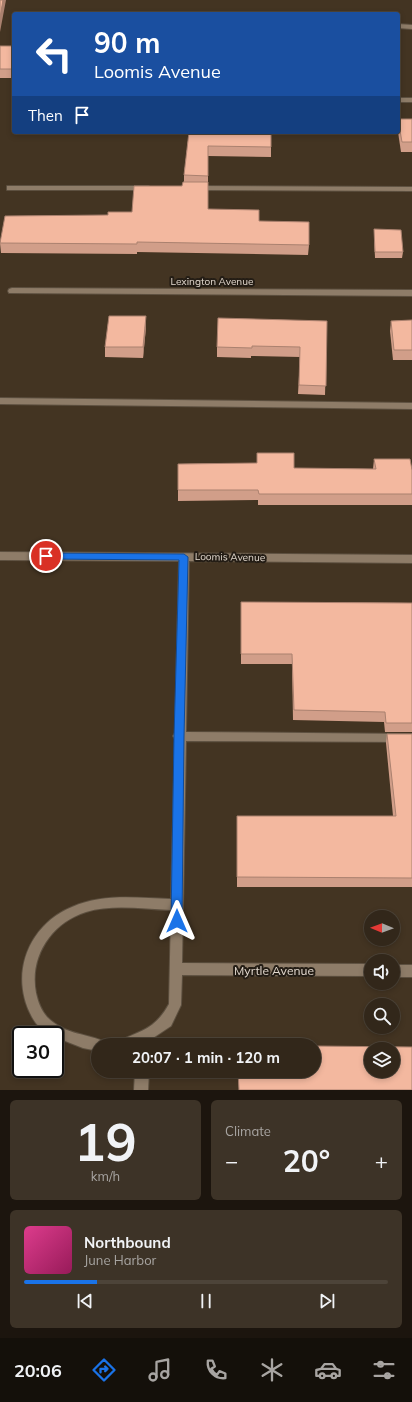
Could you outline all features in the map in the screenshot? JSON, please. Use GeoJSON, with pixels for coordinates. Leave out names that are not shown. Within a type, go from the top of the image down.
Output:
{"type":"FeatureCollection","features":[{"type":"Feature","properties":{"kind":"street"},"geometry":{"type":"LineString","coordinates":[[400,26],[412,26]]}},
{"type":"Feature","properties":{"kind":"street"},"geometry":{"type":"LineString","coordinates":[[400,100],[412,100]]}},
{"type":"Feature","properties":{"kind":"street"},"geometry":{"type":"LineString","coordinates":[[10,188],[160,188]]}},
{"type":"Feature","properties":{"kind":"street"},"geometry":{"type":"LineString","coordinates":[[191,188],[412,189]]}},
{"type":"Feature","properties":{"kind":"street","name":"Lexington Avenue"},"geometry":{"type":"LineString","coordinates":[[12,291],[412,293]]}},
{"type":"Feature","properties":{"kind":"street"},"geometry":{"type":"LineString","coordinates":[[0,401],[412,406]]}},
{"type":"Feature","properties":{"kind":"street","name":"Loomis Avenue"},"geometry":{"type":"LineString","coordinates":[[0,556],[412,559]]}},
{"type":"Feature","properties":{"kind":"street"},"geometry":{"type":"LineString","coordinates":[[147,1038],[166,1022],[175,1005],[179,736],[184,557]]}},
{"type":"Feature","properties":{"kind":"street"},"geometry":{"type":"LineString","coordinates":[[179,736],[412,738]]}},
{"type":"Feature","properties":{"kind":"street"},"geometry":{"type":"LineString","coordinates":[[91,1045],[62,1035],[40,1018],[29,995],[28,973],[33,951],[42,935],[55,924],[75,911],[98,905],[115,903],[177,905]]}},
{"type":"Feature","properties":{"kind":"street","name":"Myrtle Avenue"},"geometry":{"type":"LineString","coordinates":[[176,969],[364,970]]}},
{"type":"Feature","properties":{"kind":"street"},"geometry":{"type":"LineString","coordinates":[[400,971],[412,971]]}},
{"type":"Feature","properties":{"kind":"street"},"geometry":{"type":"LineString","coordinates":[[141,1090],[142,1078]]}},
{"type":"Feature","properties":{"kind":"building"},"geometry":{"type":"Polygon","coordinates":[[[0,0],[3,0],[0,18],[0,0]]]}},
{"type":"Feature","properties":{"kind":"building"},"geometry":{"type":"Polygon","coordinates":[[[0,46],[12,46],[12,69],[0,69],[0,46]]]}},
{"type":"Feature","properties":{"kind":"building"},"geometry":{"type":"Polygon","coordinates":[[[400,119],[412,119],[412,142],[402,142],[400,119]]]}},
{"type":"Feature","properties":{"kind":"building"},"geometry":{"type":"Polygon","coordinates":[[[189,134],[271,134],[271,147],[208,146],[208,176],[184,175],[189,134]]]}},
{"type":"Feature","properties":{"kind":"building"},"geometry":{"type":"Polygon","coordinates":[[[183,182],[208,182],[208,209],[259,210],[259,221],[309,222],[309,245],[137,242],[137,244],[0,243],[5,216],[108,215],[108,212],[132,212],[134,186],[182,186],[183,182]]]}},
{"type":"Feature","properties":{"kind":"building"},"geometry":{"type":"Polygon","coordinates":[[[374,229],[401,230],[403,252],[375,252],[374,229]]]}},
{"type":"Feature","properties":{"kind":"building"},"geometry":{"type":"Polygon","coordinates":[[[109,316],[146,316],[143,347],[105,347],[109,316]]]}},
{"type":"Feature","properties":{"kind":"building"},"geometry":{"type":"Polygon","coordinates":[[[218,318],[327,321],[326,386],[299,385],[300,347],[217,347],[218,318]]]}},
{"type":"Feature","properties":{"kind":"building"},"geometry":{"type":"Polygon","coordinates":[[[412,320],[412,350],[394,350],[391,321],[412,320]]]}},
{"type":"Feature","properties":{"kind":"building"},"geometry":{"type":"Polygon","coordinates":[[[257,453],[294,453],[294,468],[376,469],[374,459],[410,459],[412,470],[412,494],[259,494],[258,490],[178,490],[178,464],[257,463],[257,453]]]}},
{"type":"Feature","properties":{"kind":"building"},"geometry":{"type":"Polygon","coordinates":[[[241,602],[412,603],[412,723],[386,723],[385,712],[294,710],[292,654],[241,654],[241,602]]]}},
{"type":"Feature","properties":{"kind":"building"},"geometry":{"type":"Polygon","coordinates":[[[387,734],[412,734],[412,878],[237,877],[237,816],[396,816],[387,734]]]}},
{"type":"Feature","properties":{"kind":"building"},"geometry":{"type":"Polygon","coordinates":[[[321,1046],[364,1047],[364,1078],[400,1078],[400,1047],[412,1047],[412,1090],[239,1090],[238,1078],[321,1078],[321,1046]]]}},
{"type":"Feature","properties":{"kind":"route"},"geometry":{"type":"LineString","coordinates":[[46,556],[184,557],[179,736],[177,921]]}}]}
